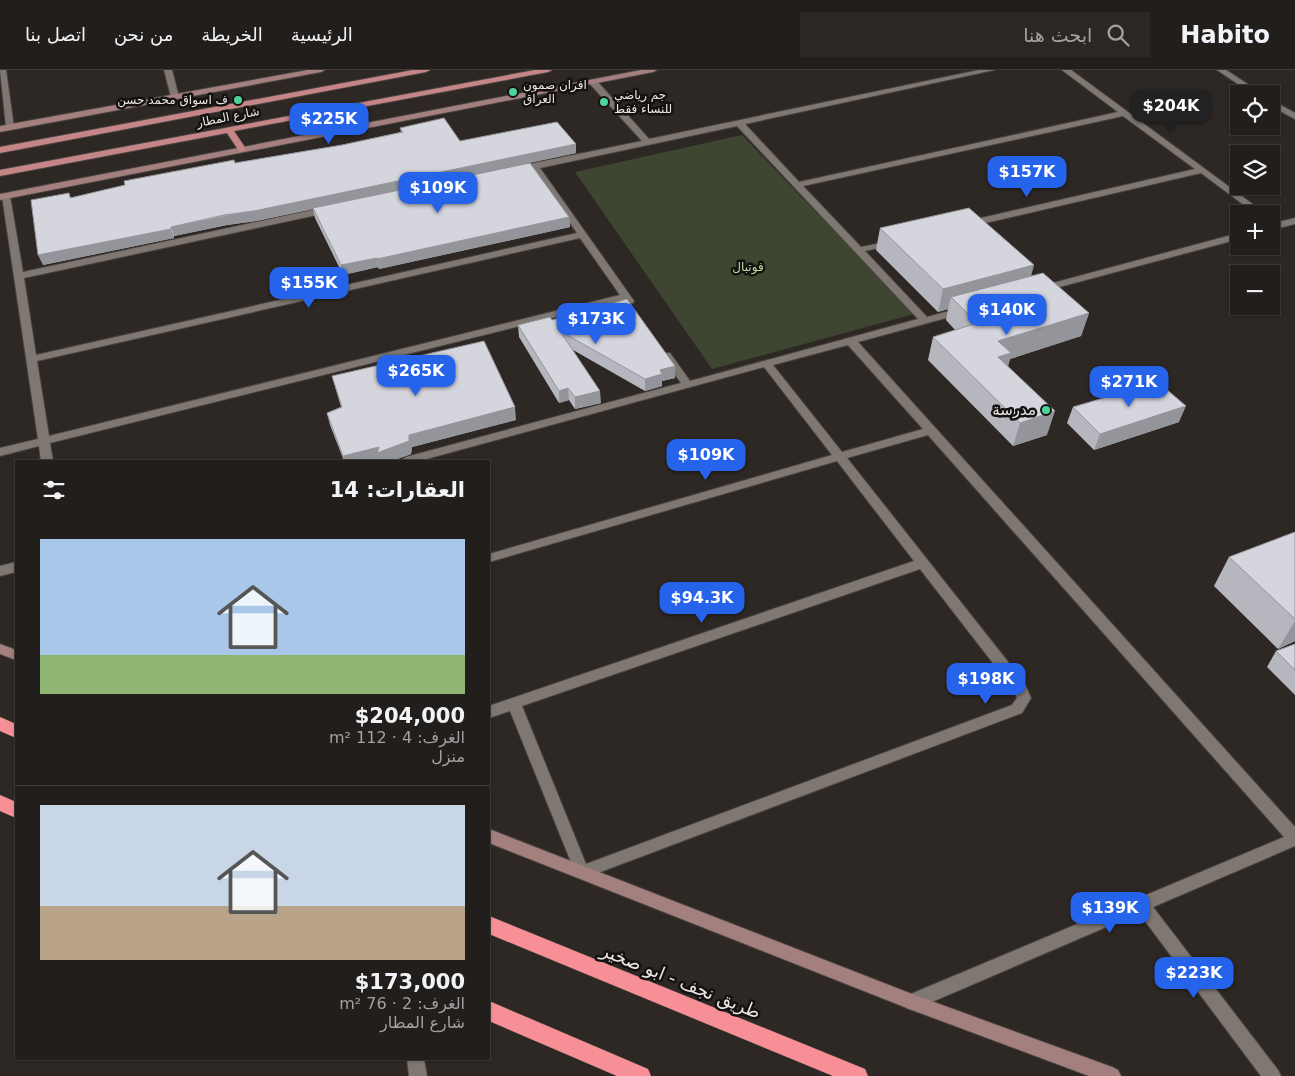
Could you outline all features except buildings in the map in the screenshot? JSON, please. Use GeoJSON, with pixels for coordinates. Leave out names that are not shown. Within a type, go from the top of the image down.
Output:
{"type":"FeatureCollection","features":[{"type":"Feature","properties":{"kind":"highway"},"geometry":{"type":"LineString","coordinates":[[0,724],[15,731]]}},
{"type":"Feature","properties":{"kind":"highway"},"geometry":{"type":"LineString","coordinates":[[0,803],[15,810]]}},
{"type":"Feature","properties":{"kind":"highway","name":"طريق نجف - ابو صخير"},"geometry":{"type":"LineString","coordinates":[[490,925],[858,1076]]}},
{"type":"Feature","properties":{"kind":"highway"},"geometry":{"type":"LineString","coordinates":[[490,1011],[641,1076]]}},
{"type":"Feature","properties":{"kind":"main road","name":"شارع المطار"},"geometry":{"type":"LineString","coordinates":[[0,150],[406,72],[426,70]]}},
{"type":"Feature","properties":{"kind":"main road","name":"شارع المطار"},"geometry":{"type":"LineString","coordinates":[[0,173],[548,70]]}},
{"type":"Feature","properties":{"kind":"main road"},"geometry":{"type":"LineString","coordinates":[[229,130],[242,149]]}},
{"type":"Feature","properties":{"kind":"street"},"geometry":{"type":"LineString","coordinates":[[2,70],[10,127]]}},
{"type":"Feature","properties":{"kind":"street"},"geometry":{"type":"LineString","coordinates":[[168,70],[175,96]]}},
{"type":"Feature","properties":{"kind":"street"},"geometry":{"type":"LineString","coordinates":[[0,129],[321,70]]}},
{"type":"Feature","properties":{"kind":"street"},"geometry":{"type":"LineString","coordinates":[[47,460],[18,276],[3,197],[653,70]]}},
{"type":"Feature","properties":{"kind":"street"},"geometry":{"type":"LineString","coordinates":[[505,172],[990,70]]}},
{"type":"Feature","properties":{"kind":"street"},"geometry":{"type":"LineString","coordinates":[[1066,70],[1250,205]]}},
{"type":"Feature","properties":{"kind":"street"},"geometry":{"type":"LineString","coordinates":[[1221,70],[1244,85]]}},
{"type":"Feature","properties":{"kind":"street"},"geometry":{"type":"LineString","coordinates":[[593,82],[647,142]]}},
{"type":"Feature","properties":{"kind":"street"},"geometry":{"type":"LineString","coordinates":[[1280,108],[1295,117]]}},
{"type":"Feature","properties":{"kind":"street"},"geometry":{"type":"LineString","coordinates":[[797,185],[1124,113]]}},
{"type":"Feature","properties":{"kind":"street"},"geometry":{"type":"LineString","coordinates":[[739,123],[925,321]]}},
{"type":"Feature","properties":{"kind":"street"},"geometry":{"type":"LineString","coordinates":[[534,166],[637,313]]}},
{"type":"Feature","properties":{"kind":"street"},"geometry":{"type":"LineString","coordinates":[[954,228],[1202,170]]}},
{"type":"Feature","properties":{"kind":"street"},"geometry":{"type":"LineString","coordinates":[[18,276],[339,208]]}},
{"type":"Feature","properties":{"kind":"street"},"geometry":{"type":"LineString","coordinates":[[1280,223],[1295,221]]}},
{"type":"Feature","properties":{"kind":"street"},"geometry":{"type":"LineString","coordinates":[[31,359],[582,235]]}},
{"type":"Feature","properties":{"kind":"street"},"geometry":{"type":"LineString","coordinates":[[1030,292],[1230,238]]}},
{"type":"Feature","properties":{"kind":"street"},"geometry":{"type":"LineString","coordinates":[[859,250],[906,239]]}},
{"type":"Feature","properties":{"kind":"street"},"geometry":{"type":"LineString","coordinates":[[0,452],[625,297]]}},
{"type":"Feature","properties":{"kind":"street"},"geometry":{"type":"LineString","coordinates":[[410,460],[973,308]]}},
{"type":"Feature","properties":{"kind":"street"},"geometry":{"type":"LineString","coordinates":[[851,341],[1295,839],[912,1002]]}},
{"type":"Feature","properties":{"kind":"street"},"geometry":{"type":"LineString","coordinates":[[659,345],[688,385]]}},
{"type":"Feature","properties":{"kind":"street"},"geometry":{"type":"LineString","coordinates":[[582,872],[1017,709],[1024,698],[1023,692],[767,364]]}},
{"type":"Feature","properties":{"kind":"street"},"geometry":{"type":"LineString","coordinates":[[490,558],[931,430]]}},
{"type":"Feature","properties":{"kind":"street"},"geometry":{"type":"LineString","coordinates":[[490,712],[923,563]]}},
{"type":"Feature","properties":{"kind":"street"},"geometry":{"type":"LineString","coordinates":[[0,571],[15,567]]}},
{"type":"Feature","properties":{"kind":"street"},"geometry":{"type":"LineString","coordinates":[[0,649],[15,655]]}},
{"type":"Feature","properties":{"kind":"street"},"geometry":{"type":"LineString","coordinates":[[514,704],[582,872]]}},
{"type":"Feature","properties":{"kind":"street"},"geometry":{"type":"LineString","coordinates":[[490,836],[912,1002],[1112,1076]]}},
{"type":"Feature","properties":{"kind":"street"},"geometry":{"type":"LineString","coordinates":[[1142,904],[1272,1076]]}},
{"type":"Feature","properties":{"kind":"street"},"geometry":{"type":"LineString","coordinates":[[416,1060],[418,1076]]}},
{"type":"Feature","properties":{"kind":"green space","name":"فوتبال"},"geometry":{"type":"Polygon","coordinates":[[[742,135],[914,314],[712,369],[575,172],[742,135]]]}},
{"type":"Feature","properties":{"kind":"place","name":"افران صمون العراق"},"geometry":{"type":"Point","coordinates":[513,92]}},
{"type":"Feature","properties":{"kind":"place","name":"ف اسواق محمد حسن"},"geometry":{"type":"Point","coordinates":[238,100]}},
{"type":"Feature","properties":{"kind":"place","name":"جم رياضي للنساء فقط"},"geometry":{"type":"Point","coordinates":[604,102]}},
{"type":"Feature","properties":{"kind":"place","name":"مدرسة"},"geometry":{"type":"Point","coordinates":[1046,410]}}]}
